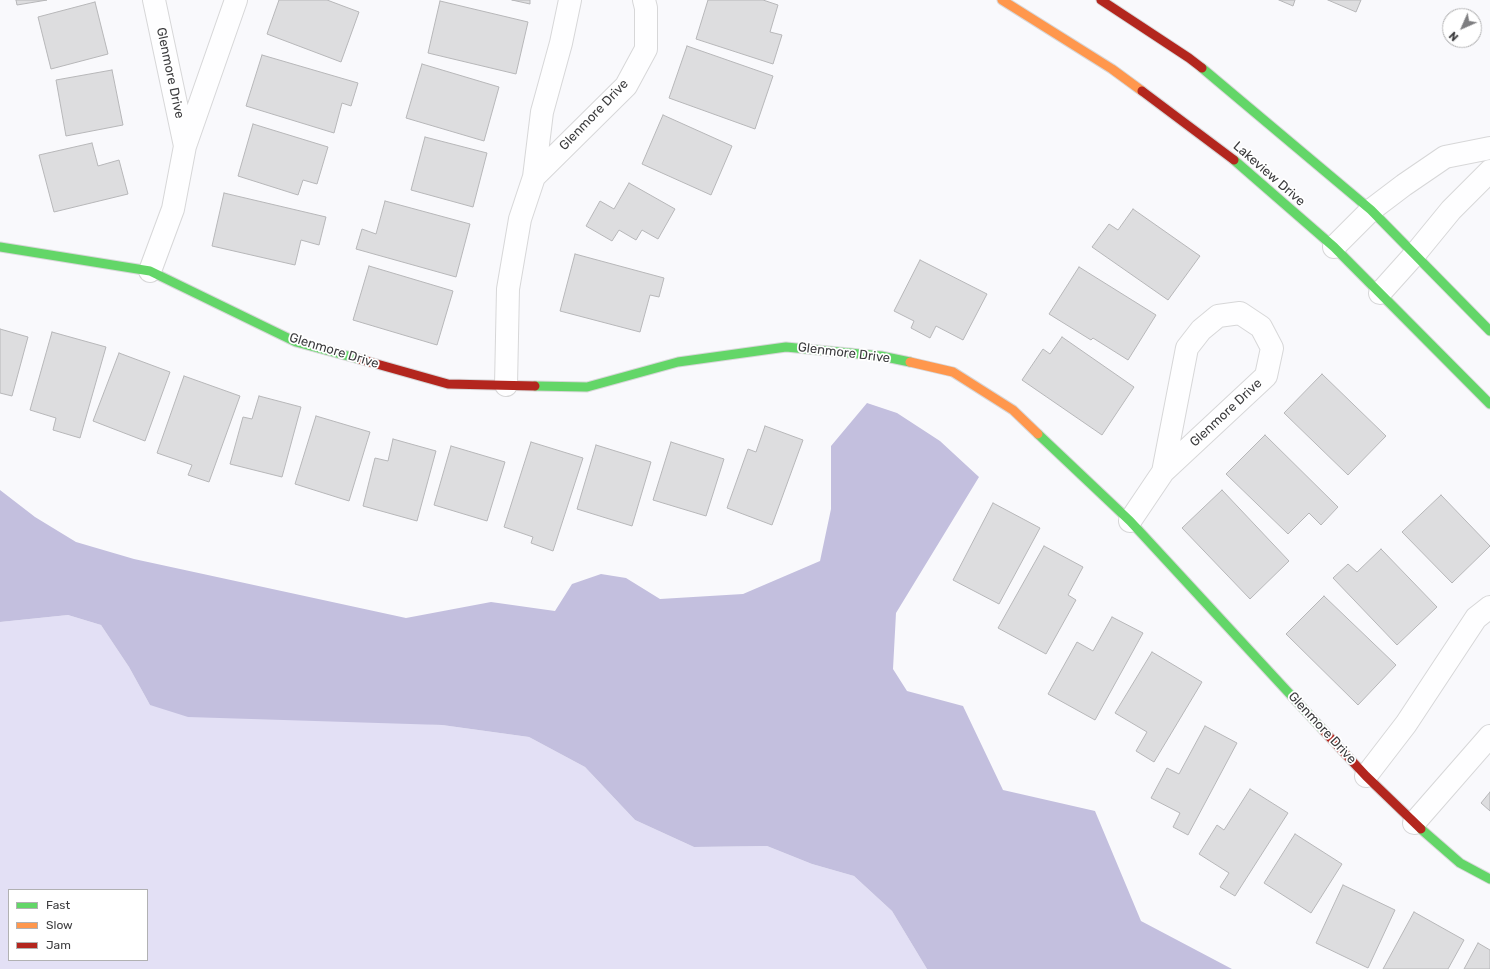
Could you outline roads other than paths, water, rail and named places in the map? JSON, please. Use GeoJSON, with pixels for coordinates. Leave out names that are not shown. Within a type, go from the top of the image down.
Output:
{"type":"FeatureCollection","features":[{"type":"Feature","properties":{"kind":"street","name":"Glenmore Drive"},"geometry":{"type":"LineString","coordinates":[[154,0],[185,146]]}},
{"type":"Feature","properties":{"kind":"street","name":"Glenmore Drive"},"geometry":{"type":"LineString","coordinates":[[150,270],[173,209],[185,146],[236,0]]}},
{"type":"Feature","properties":{"kind":"street","name":"Glenmore Drive"},"geometry":{"type":"LineString","coordinates":[[506,385],[508,289],[520,219],[534,177],[542,112],[561,43],[570,0]]}},
{"type":"Feature","properties":{"kind":"street","name":"Glenmore Drive"},"geometry":{"type":"LineString","coordinates":[[534,177],[626,86],[646,49],[646,8],[644,0]]}},
{"type":"Feature","properties":{"kind":"street","name":"Lakeview Drive"},"geometry":{"type":"LineString","coordinates":[[1002,0],[1112,69],[1216,146],[1334,247],[1490,404]]}},
{"type":"Feature","properties":{"kind":"street"},"geometry":{"type":"LineString","coordinates":[[1101,0],[1189,58],[1371,210],[1490,331]]}},
{"type":"Feature","properties":{"kind":"street"},"geometry":{"type":"LineString","coordinates":[[1334,247],[1371,210],[1445,157],[1490,148]]}},
{"type":"Feature","properties":{"kind":"street"},"geometry":{"type":"LineString","coordinates":[[1380,293],[1415,254],[1451,210],[1490,171]]}},
{"type":"Feature","properties":{"kind":"street","name":"Glenmore Drive"},"geometry":{"type":"LineString","coordinates":[[0,247],[150,270],[296,342],[448,384],[587,387],[678,362],[786,347],[881,356],[953,372],[1013,410],[1130,521],[1366,776],[1414,823],[1460,863],[1490,879]]}},
{"type":"Feature","properties":{"kind":"street","name":"Glenmore Drive"},"geometry":{"type":"LineString","coordinates":[[1130,521],[1164,472],[1266,376],[1272,348],[1261,327],[1240,313],[1218,316],[1201,330],[1187,348],[1164,472]]}},
{"type":"Feature","properties":{"kind":"street","name":"Glenmore Drive"},"geometry":{"type":"LineString","coordinates":[[1366,776],[1406,724],[1476,618],[1490,606]]}},
{"type":"Feature","properties":{"kind":"street"},"geometry":{"type":"LineString","coordinates":[[1414,823],[1490,736]]}}]}
